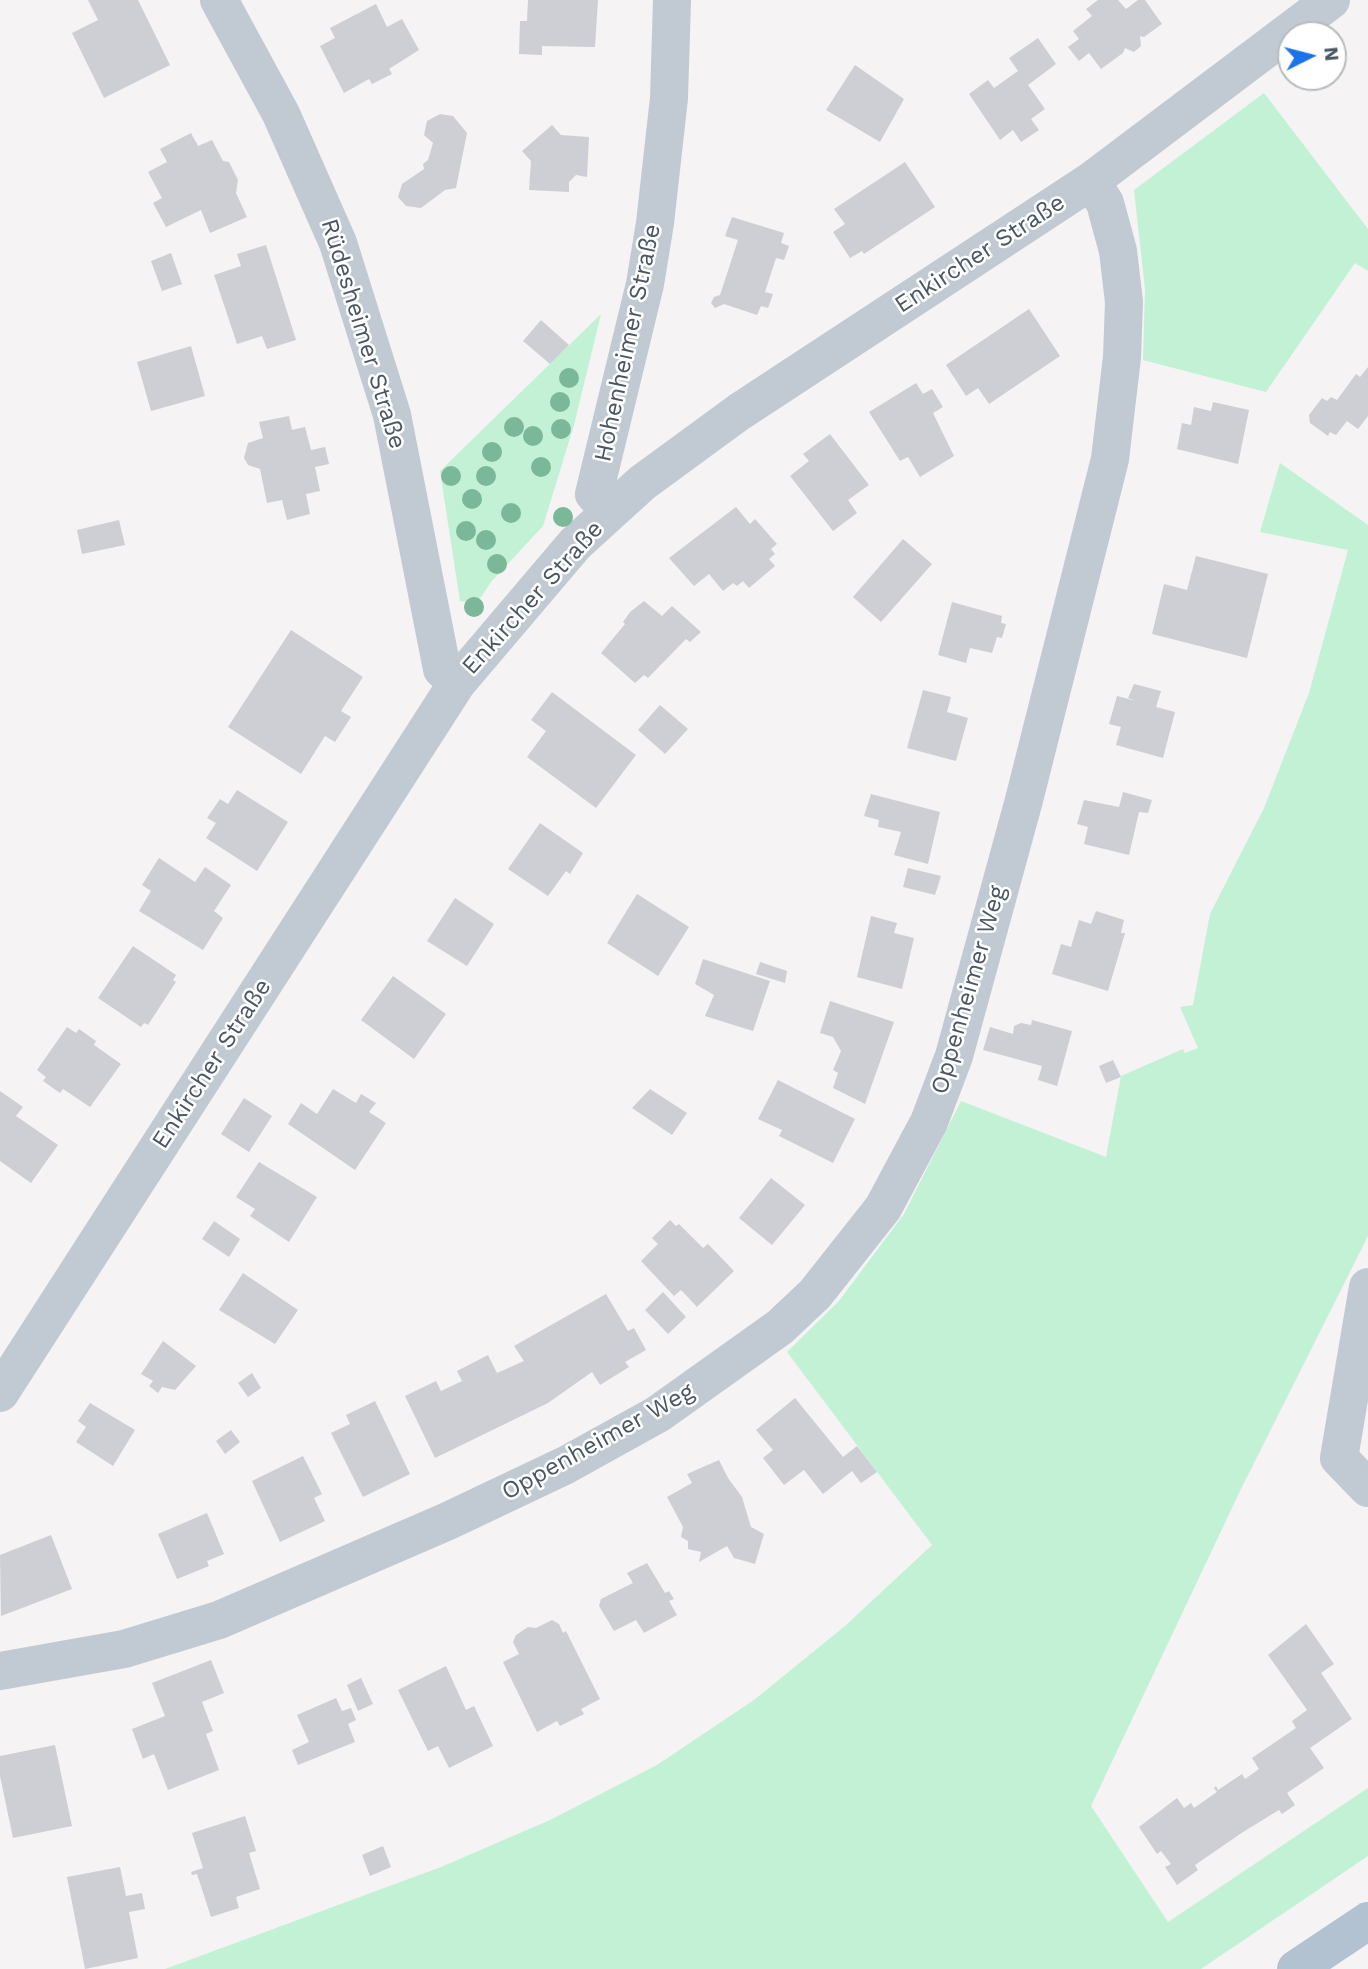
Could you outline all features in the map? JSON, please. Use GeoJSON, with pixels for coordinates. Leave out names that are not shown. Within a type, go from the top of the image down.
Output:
{"type":"FeatureCollection","features":[{"type":"Feature","properties":{"kind":"main road"},"geometry":{"type":"LineString","coordinates":[[1314,1964],[1368,1921]]}},
{"type":"Feature","properties":{"kind":"street","name":"Rüdesheimer Straße"},"geometry":{"type":"LineString","coordinates":[[219,0],[281,114],[338,243],[392,415],[442,668],[457,683]]}},
{"type":"Feature","properties":{"kind":"street","name":"Hohenheimer Straße"},"geometry":{"type":"LineString","coordinates":[[610,512],[594,494],[645,284],[655,223],[669,99],[672,0]]}},
{"type":"Feature","properties":{"kind":"street","name":"Enkircher Straße"},"geometry":{"type":"LineString","coordinates":[[0,1394],[457,683],[575,544],[642,483],[739,412],[1091,181],[1331,0]]}},
{"type":"Feature","properties":{"kind":"street","name":"Oppenheimer Weg"},"geometry":{"type":"LineString","coordinates":[[0,1671],[124,1649],[219,1620],[448,1521],[566,1465],[658,1414],[780,1327],[815,1294],[883,1208],[929,1122],[954,1056],[1024,800],[1110,459],[1122,356],[1124,302],[1118,251],[1105,203],[1091,181]]}},
{"type":"Feature","properties":{"kind":"street"},"geometry":{"type":"LineString","coordinates":[[1368,1287],[1339,1458],[1368,1488]]}},
{"type":"Feature","properties":{"kind":"green space"},"geometry":{"type":"Polygon","coordinates":[[[1264,93],[1368,229],[1368,271],[1355,263],[1266,392],[1143,360],[1145,289],[1134,190],[1264,93]]]}},
{"type":"Feature","properties":{"kind":"green space"},"geometry":{"type":"Polygon","coordinates":[[[601,314],[574,425],[543,526],[491,582],[477,603],[460,601],[440,471],[601,314]]]}},
{"type":"Feature","properties":{"kind":"green space"},"geometry":{"type":"Polygon","coordinates":[[[1280,463],[1368,525],[1368,1236],[1240,1491],[1091,1806],[1168,1922],[1368,1788],[1368,1856],[1201,1969],[165,1969],[441,1867],[550,1820],[657,1765],[754,1700],[845,1626],[932,1545],[787,1352],[839,1301],[904,1214],[961,1101],[1106,1157],[1121,1076],[1183,1049],[1185,1053],[1198,1048],[1180,1007],[1193,1005],[1210,914],[1264,808],[1309,693],[1348,550],[1260,532],[1280,463]]]}},
{"type":"Feature","properties":{"kind":"building"},"geometry":{"type":"Polygon","coordinates":[[[88,0],[138,0],[170,65],[104,98],[72,33],[98,20],[88,0]]]}},
{"type":"Feature","properties":{"kind":"building"},"geometry":{"type":"Polygon","coordinates":[[[528,0],[598,0],[595,47],[542,46],[542,55],[519,54],[520,21],[527,21],[528,0]]]}},
{"type":"Feature","properties":{"kind":"building"},"geometry":{"type":"Polygon","coordinates":[[[1098,0],[1118,0],[1126,9],[1138,0],[1145,0],[1162,24],[1144,37],[1140,36],[1141,46],[1134,52],[1125,48],[1123,53],[1101,69],[1089,53],[1079,61],[1068,47],[1079,39],[1073,31],[1092,16],[1086,9],[1098,0]]]}},
{"type":"Feature","properties":{"kind":"building"},"geometry":{"type":"Polygon","coordinates":[[[376,4],[387,27],[402,19],[419,50],[389,69],[392,74],[372,84],[369,79],[344,93],[320,46],[335,38],[330,28],[376,4]]]}},
{"type":"Feature","properties":{"kind":"building"},"geometry":{"type":"Polygon","coordinates":[[[1038,38],[1056,64],[1028,85],[1045,109],[1031,119],[1039,130],[1021,142],[1013,130],[1000,140],[969,94],[988,80],[994,88],[1018,71],[1009,58],[1038,38]]]}},
{"type":"Feature","properties":{"kind":"building"},"geometry":{"type":"Polygon","coordinates":[[[855,65],[904,99],[880,142],[826,110],[855,65]]]}},
{"type":"Feature","properties":{"kind":"building"},"geometry":{"type":"Polygon","coordinates":[[[440,114],[453,116],[467,133],[456,188],[445,190],[421,208],[406,206],[398,197],[402,184],[424,169],[423,164],[428,160],[433,143],[424,135],[427,121],[440,114]]]}},
{"type":"Feature","properties":{"kind":"building"},"geometry":{"type":"Polygon","coordinates":[[[552,125],[561,135],[589,137],[587,177],[576,175],[569,182],[569,192],[529,190],[531,161],[522,151],[552,125]]]}},
{"type":"Feature","properties":{"kind":"building"},"geometry":{"type":"Polygon","coordinates":[[[191,133],[198,146],[212,140],[223,161],[229,162],[238,180],[236,193],[247,217],[210,233],[201,210],[166,227],[153,203],[162,198],[148,172],[167,162],[160,149],[191,133]]]}},
{"type":"Feature","properties":{"kind":"building"},"geometry":{"type":"Polygon","coordinates":[[[905,162],[935,207],[864,254],[862,251],[850,258],[833,232],[845,224],[834,209],[905,162]]]}},
{"type":"Feature","properties":{"kind":"building"},"geometry":{"type":"Polygon","coordinates":[[[732,217],[784,233],[781,243],[789,246],[784,260],[776,258],[765,292],[773,294],[768,308],[761,306],[757,315],[724,304],[715,308],[711,303],[714,297],[720,295],[738,240],[725,236],[732,217]]]}},
{"type":"Feature","properties":{"kind":"building"},"geometry":{"type":"Polygon","coordinates":[[[266,245],[296,340],[267,349],[262,336],[237,344],[214,275],[241,266],[237,254],[266,245]]]}},
{"type":"Feature","properties":{"kind":"building"},"geometry":{"type":"Polygon","coordinates":[[[171,253],[182,284],[162,291],[151,261],[171,253]]]}},
{"type":"Feature","properties":{"kind":"building"},"geometry":{"type":"Polygon","coordinates":[[[1029,309],[1060,356],[989,404],[978,388],[966,396],[946,365],[1029,309]]]}},
{"type":"Feature","properties":{"kind":"building"},"geometry":{"type":"Polygon","coordinates":[[[541,320],[569,345],[550,364],[523,341],[541,320]]]}},
{"type":"Feature","properties":{"kind":"building"},"geometry":{"type":"Polygon","coordinates":[[[191,346],[205,396],[151,411],[137,362],[191,346]]]}},
{"type":"Feature","properties":{"kind":"building"},"geometry":{"type":"Polygon","coordinates":[[[1368,367],[1368,416],[1358,429],[1347,421],[1336,435],[1330,432],[1328,436],[1310,423],[1309,415],[1322,398],[1327,401],[1331,397],[1337,400],[1356,374],[1360,377],[1368,367]]]}},
{"type":"Feature","properties":{"kind":"building"},"geometry":{"type":"Polygon","coordinates":[[[916,383],[923,394],[932,389],[943,407],[933,413],[954,456],[920,477],[908,457],[900,461],[869,412],[916,383]]]}},
{"type":"Feature","properties":{"kind":"building"},"geometry":{"type":"Polygon","coordinates":[[[1213,402],[1249,410],[1238,464],[1177,449],[1182,423],[1191,425],[1194,407],[1211,411],[1213,402]]]}},
{"type":"Feature","properties":{"kind":"building"},"geometry":{"type":"Polygon","coordinates":[[[289,416],[292,430],[305,427],[311,450],[325,447],[329,464],[315,467],[320,491],[306,494],[310,514],[287,520],[282,500],[267,503],[260,469],[248,465],[244,458],[248,443],[263,438],[259,422],[289,416]]]}},
{"type":"Feature","properties":{"kind":"building"},"geometry":{"type":"Polygon","coordinates":[[[830,434],[869,485],[848,500],[857,513],[833,531],[790,476],[809,461],[803,454],[830,434]]]}},
{"type":"Feature","properties":{"kind":"building"},"geometry":{"type":"Polygon","coordinates":[[[736,507],[750,524],[755,519],[777,544],[771,549],[775,554],[769,559],[775,566],[749,588],[743,581],[737,586],[733,583],[723,591],[709,574],[694,586],[669,558],[736,507]]]}},
{"type":"Feature","properties":{"kind":"building"},"geometry":{"type":"Polygon","coordinates":[[[119,520],[125,545],[82,554],[77,530],[119,520]]]}},
{"type":"Feature","properties":{"kind":"building"},"geometry":{"type":"Polygon","coordinates":[[[903,539],[932,564],[881,622],[853,597],[903,539]]]}},
{"type":"Feature","properties":{"kind":"building"},"geometry":{"type":"Polygon","coordinates":[[[1196,556],[1268,574],[1247,658],[1152,634],[1164,584],[1187,590],[1196,556]]]}},
{"type":"Feature","properties":{"kind":"building"},"geometry":{"type":"Polygon","coordinates":[[[644,601],[662,616],[672,606],[701,632],[690,642],[686,639],[648,678],[644,675],[635,683],[601,653],[625,624],[623,622],[630,612],[644,601]]]}},
{"type":"Feature","properties":{"kind":"building"},"geometry":{"type":"Polygon","coordinates":[[[952,602],[1002,616],[1001,623],[1006,624],[1002,638],[997,637],[992,653],[970,648],[966,663],[938,655],[952,602]]]}},
{"type":"Feature","properties":{"kind":"building"},"geometry":{"type":"Polygon","coordinates":[[[291,630],[363,677],[341,711],[351,717],[335,742],[325,736],[301,774],[228,727],[291,630]]]}},
{"type":"Feature","properties":{"kind":"building"},"geometry":{"type":"Polygon","coordinates":[[[1134,684],[1161,691],[1156,707],[1175,712],[1163,758],[1116,745],[1121,727],[1109,724],[1117,696],[1136,701],[1128,698],[1134,684]]]}},
{"type":"Feature","properties":{"kind":"building"},"geometry":{"type":"Polygon","coordinates":[[[923,690],[951,697],[947,712],[968,718],[956,761],[907,748],[923,690]]]}},
{"type":"Feature","properties":{"kind":"building"},"geometry":{"type":"Polygon","coordinates":[[[552,692],[636,755],[596,808],[527,757],[546,731],[531,720],[552,692]]]}},
{"type":"Feature","properties":{"kind":"building"},"geometry":{"type":"Polygon","coordinates":[[[660,705],[688,729],[665,754],[638,730],[660,705]]]}},
{"type":"Feature","properties":{"kind":"building"},"geometry":{"type":"Polygon","coordinates":[[[237,790],[288,822],[257,871],[206,838],[216,823],[207,818],[220,799],[228,804],[237,790]]]}},
{"type":"Feature","properties":{"kind":"building"},"geometry":{"type":"Polygon","coordinates":[[[1123,792],[1152,800],[1148,813],[1139,812],[1129,855],[1084,844],[1088,827],[1077,824],[1084,800],[1119,807],[1123,792]]]}},
{"type":"Feature","properties":{"kind":"building"},"geometry":{"type":"Polygon","coordinates":[[[871,794],[940,812],[928,864],[894,855],[901,832],[878,827],[879,820],[864,816],[871,794]]]}},
{"type":"Feature","properties":{"kind":"building"},"geometry":{"type":"Polygon","coordinates":[[[540,823],[583,853],[570,874],[566,871],[548,896],[508,869],[540,823]]]}},
{"type":"Feature","properties":{"kind":"building"},"geometry":{"type":"Polygon","coordinates":[[[159,858],[195,882],[205,867],[231,885],[214,911],[223,918],[203,950],[139,911],[151,891],[142,885],[159,858]]]}},
{"type":"Feature","properties":{"kind":"building"},"geometry":{"type":"Polygon","coordinates":[[[908,868],[941,876],[935,895],[903,887],[908,868]]]}},
{"type":"Feature","properties":{"kind":"building"},"geometry":{"type":"Polygon","coordinates":[[[637,894],[689,927],[658,976],[607,943],[637,894]]]}},
{"type":"Feature","properties":{"kind":"building"},"geometry":{"type":"Polygon","coordinates":[[[455,898],[494,924],[467,966],[427,941],[455,898]]]}},
{"type":"Feature","properties":{"kind":"building"},"geometry":{"type":"Polygon","coordinates":[[[1096,911],[1124,920],[1121,933],[1125,933],[1108,991],[1052,974],[1061,944],[1071,947],[1079,920],[1091,924],[1096,911]]]}},
{"type":"Feature","properties":{"kind":"building"},"geometry":{"type":"Polygon","coordinates":[[[871,916],[897,923],[894,933],[914,938],[902,989],[857,977],[871,916]]]}},
{"type":"Feature","properties":{"kind":"building"},"geometry":{"type":"Polygon","coordinates":[[[133,946],[176,975],[173,980],[176,982],[148,1025],[144,1023],[141,1027],[98,998],[133,946]]]}},
{"type":"Feature","properties":{"kind":"building"},"geometry":{"type":"Polygon","coordinates":[[[703,959],[770,981],[753,1031],[705,1016],[714,995],[695,984],[703,959]]]}},
{"type":"Feature","properties":{"kind":"building"},"geometry":{"type":"Polygon","coordinates":[[[760,962],[787,971],[785,983],[756,974],[760,962]]]}},
{"type":"Feature","properties":{"kind":"building"},"geometry":{"type":"Polygon","coordinates":[[[393,976],[446,1014],[414,1059],[361,1020],[393,976]]]}},
{"type":"Feature","properties":{"kind":"building"},"geometry":{"type":"Polygon","coordinates":[[[830,1001],[894,1022],[865,1104],[833,1088],[838,1073],[833,1070],[841,1051],[833,1037],[820,1033],[830,1001]]]}},
{"type":"Feature","properties":{"kind":"building"},"geometry":{"type":"Polygon","coordinates":[[[1032,1020],[1072,1031],[1057,1086],[1038,1080],[1042,1066],[983,1050],[990,1027],[1013,1034],[1014,1026],[1021,1023],[1031,1025],[1032,1020]]]}},
{"type":"Feature","properties":{"kind":"building"},"geometry":{"type":"Polygon","coordinates":[[[67,1027],[76,1033],[79,1029],[96,1041],[94,1045],[121,1064],[90,1107],[63,1089],[60,1093],[43,1081],[46,1077],[37,1070],[67,1027]]]}},
{"type":"Feature","properties":{"kind":"building"},"geometry":{"type":"Polygon","coordinates":[[[1113,1060],[1121,1077],[1106,1083],[1099,1066],[1113,1060]]]}},
{"type":"Feature","properties":{"kind":"building"},"geometry":{"type":"Polygon","coordinates":[[[778,1080],[855,1119],[833,1163],[779,1136],[782,1130],[758,1119],[778,1080]]]}},
{"type":"Feature","properties":{"kind":"building"},"geometry":{"type":"Polygon","coordinates":[[[333,1089],[356,1103],[361,1094],[376,1103],[369,1112],[386,1123],[355,1170],[288,1124],[301,1103],[317,1114],[333,1089]]]}},
{"type":"Feature","properties":{"kind":"building"},"geometry":{"type":"Polygon","coordinates":[[[650,1089],[687,1113],[672,1135],[632,1108],[650,1089]]]}},
{"type":"Feature","properties":{"kind":"building"},"geometry":{"type":"Polygon","coordinates":[[[0,1091],[23,1107],[16,1116],[58,1145],[31,1183],[0,1161],[0,1091]]]}},
{"type":"Feature","properties":{"kind":"building"},"geometry":{"type":"Polygon","coordinates":[[[244,1098],[272,1116],[249,1152],[221,1134],[244,1098]]]}},
{"type":"Feature","properties":{"kind":"building"},"geometry":{"type":"Polygon","coordinates":[[[259,1162],[317,1197],[289,1242],[250,1216],[255,1209],[236,1197],[259,1162]]]}},
{"type":"Feature","properties":{"kind":"building"},"geometry":{"type":"Polygon","coordinates":[[[771,1178],[805,1205],[772,1245],[739,1218],[771,1178]]]}},
{"type":"Feature","properties":{"kind":"building"},"geometry":{"type":"Polygon","coordinates":[[[670,1220],[676,1226],[679,1224],[703,1248],[708,1244],[734,1271],[697,1307],[681,1290],[674,1296],[641,1261],[658,1244],[652,1238],[670,1220]]]}},
{"type":"Feature","properties":{"kind":"building"},"geometry":{"type":"Polygon","coordinates":[[[214,1221],[240,1239],[229,1257],[202,1239],[214,1221]]]}},
{"type":"Feature","properties":{"kind":"building"},"geometry":{"type":"Polygon","coordinates":[[[243,1273],[298,1310],[275,1344],[219,1310],[243,1273]]]}},
{"type":"Feature","properties":{"kind":"building"},"geometry":{"type":"Polygon","coordinates":[[[663,1292],[686,1317],[668,1334],[645,1310],[663,1292]]]}},
{"type":"Feature","properties":{"kind":"building"},"geometry":{"type":"Polygon","coordinates":[[[606,1294],[628,1331],[634,1328],[646,1350],[625,1362],[629,1367],[600,1385],[592,1372],[548,1403],[435,1458],[405,1396],[436,1381],[441,1391],[462,1381],[457,1371],[488,1355],[497,1373],[524,1361],[514,1346],[606,1294]]]}},
{"type":"Feature","properties":{"kind":"building"},"geometry":{"type":"Polygon","coordinates":[[[163,1341],[196,1366],[175,1390],[162,1387],[158,1393],[149,1386],[153,1381],[141,1374],[163,1341]]]}},
{"type":"Feature","properties":{"kind":"building"},"geometry":{"type":"Polygon","coordinates":[[[252,1373],[261,1388],[248,1397],[238,1383],[252,1373]]]}},
{"type":"Feature","properties":{"kind":"building"},"geometry":{"type":"Polygon","coordinates":[[[795,1398],[843,1457],[857,1446],[877,1472],[861,1483],[852,1471],[823,1494],[804,1470],[784,1485],[763,1458],[773,1450],[756,1430],[795,1398]]]}},
{"type":"Feature","properties":{"kind":"building"},"geometry":{"type":"Polygon","coordinates":[[[375,1401],[410,1474],[363,1497],[331,1433],[350,1424],[346,1415],[375,1401]]]}},
{"type":"Feature","properties":{"kind":"building"},"geometry":{"type":"Polygon","coordinates":[[[90,1403],[135,1430],[113,1466],[76,1442],[86,1427],[78,1421],[90,1403]]]}},
{"type":"Feature","properties":{"kind":"building"},"geometry":{"type":"Polygon","coordinates":[[[231,1430],[240,1442],[225,1454],[216,1441],[231,1430]]]}},
{"type":"Feature","properties":{"kind":"building"},"geometry":{"type":"Polygon","coordinates":[[[303,1456],[322,1494],[314,1498],[325,1521],[280,1542],[252,1481],[303,1456]]]}},
{"type":"Feature","properties":{"kind":"building"},"geometry":{"type":"Polygon","coordinates":[[[719,1460],[742,1497],[751,1527],[764,1534],[755,1564],[734,1558],[727,1546],[699,1562],[701,1552],[688,1549],[688,1541],[681,1537],[683,1527],[667,1497],[692,1483],[687,1474],[719,1460]]]}},
{"type":"Feature","properties":{"kind":"building"},"geometry":{"type":"Polygon","coordinates":[[[207,1513],[224,1554],[207,1561],[209,1566],[177,1579],[158,1534],[207,1513]]]}},
{"type":"Feature","properties":{"kind":"building"},"geometry":{"type":"Polygon","coordinates":[[[51,1535],[72,1589],[1,1616],[0,1555],[51,1535]]]}},
{"type":"Feature","properties":{"kind":"building"},"geometry":{"type":"Polygon","coordinates":[[[647,1563],[665,1593],[669,1591],[674,1599],[669,1601],[677,1615],[644,1633],[636,1620],[614,1631],[599,1606],[601,1599],[633,1583],[627,1573],[647,1563]]]}},
{"type":"Feature","properties":{"kind":"building"},"geometry":{"type":"Polygon","coordinates":[[[552,1620],[559,1624],[563,1633],[566,1631],[600,1699],[581,1709],[584,1714],[560,1726],[557,1721],[537,1732],[503,1662],[519,1654],[513,1642],[516,1635],[528,1627],[536,1628],[552,1620]]]}},
{"type":"Feature","properties":{"kind":"building"},"geometry":{"type":"Polygon","coordinates":[[[1306,1624],[1334,1664],[1321,1673],[1352,1719],[1310,1748],[1324,1768],[1287,1793],[1295,1805],[1282,1814],[1279,1810],[1243,1832],[1195,1865],[1198,1870],[1177,1885],[1165,1867],[1171,1864],[1161,1851],[1157,1854],[1139,1827],[1177,1798],[1184,1808],[1191,1803],[1194,1808],[1217,1792],[1214,1788],[1216,1786],[1218,1790],[1242,1774],[1245,1779],[1259,1769],[1252,1758],[1296,1728],[1292,1721],[1307,1710],[1268,1655],[1306,1624]]]}},
{"type":"Feature","properties":{"kind":"building"},"geometry":{"type":"Polygon","coordinates":[[[211,1660],[224,1693],[202,1702],[213,1731],[206,1734],[219,1770],[168,1790],[154,1754],[143,1759],[132,1729],[165,1716],[152,1683],[211,1660]]]}},
{"type":"Feature","properties":{"kind":"building"},"geometry":{"type":"Polygon","coordinates":[[[446,1666],[466,1710],[474,1706],[493,1746],[449,1768],[438,1746],[428,1751],[398,1690],[446,1666]]]}},
{"type":"Feature","properties":{"kind":"building"},"geometry":{"type":"Polygon","coordinates":[[[361,1678],[373,1704],[358,1711],[347,1685],[361,1678]]]}},
{"type":"Feature","properties":{"kind":"building"},"geometry":{"type":"Polygon","coordinates":[[[336,1698],[342,1711],[351,1708],[356,1720],[348,1724],[355,1742],[298,1765],[292,1750],[309,1742],[297,1715],[336,1698]]]}},
{"type":"Feature","properties":{"kind":"building"},"geometry":{"type":"Polygon","coordinates":[[[55,1745],[72,1826],[13,1838],[0,1776],[0,1756],[55,1745]]]}},
{"type":"Feature","properties":{"kind":"building"},"geometry":{"type":"Polygon","coordinates":[[[245,1816],[256,1851],[249,1853],[260,1889],[236,1897],[239,1908],[211,1917],[197,1874],[192,1875],[191,1872],[203,1868],[192,1833],[245,1816]]]}},
{"type":"Feature","properties":{"kind":"building"},"geometry":{"type":"Polygon","coordinates":[[[383,1846],[391,1867],[370,1876],[362,1855],[383,1846]]]}},
{"type":"Feature","properties":{"kind":"building"},"geometry":{"type":"Polygon","coordinates":[[[120,1867],[126,1896],[142,1893],[145,1909],[129,1912],[138,1958],[85,1969],[67,1877],[120,1867]]]}}]}
